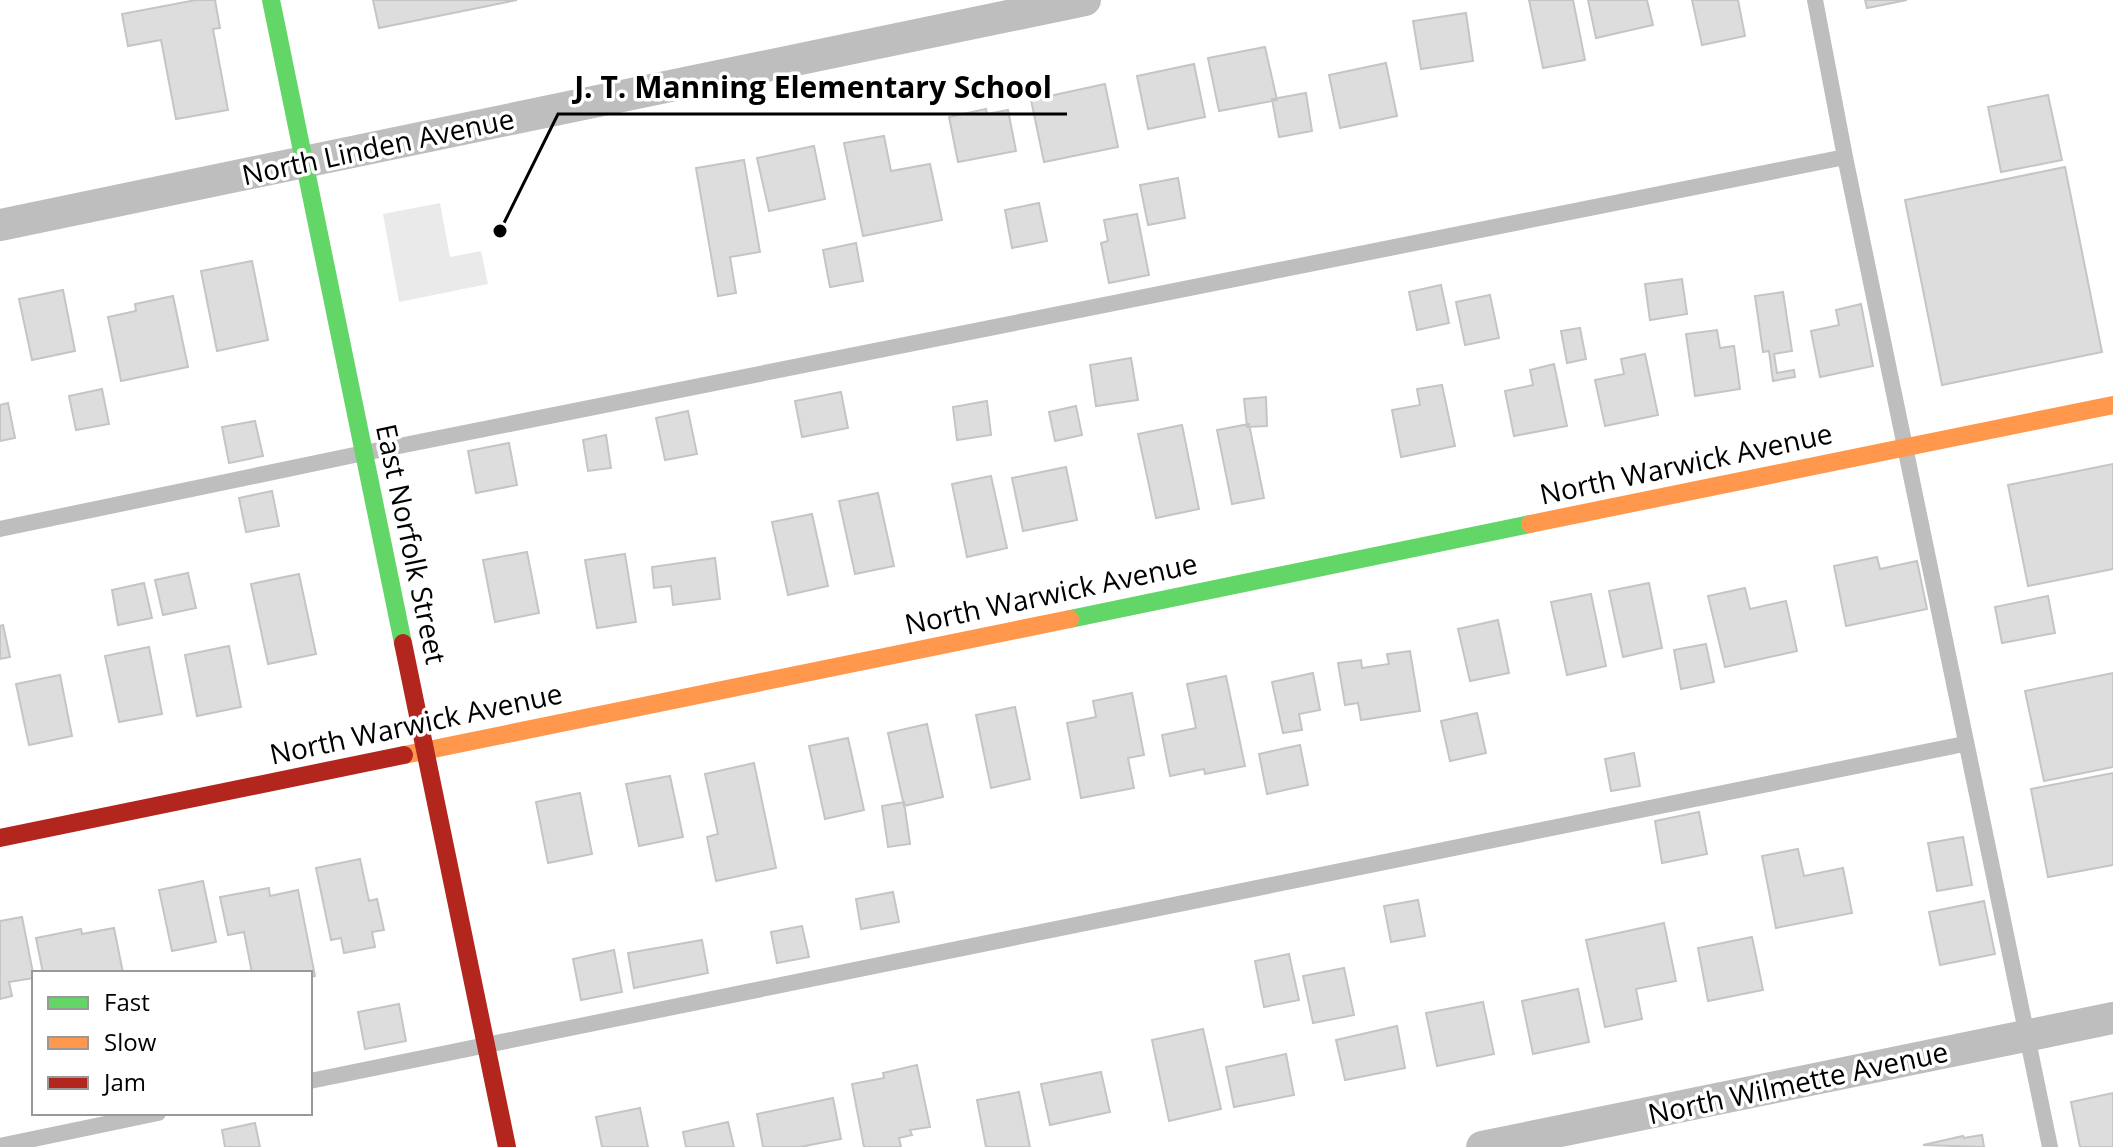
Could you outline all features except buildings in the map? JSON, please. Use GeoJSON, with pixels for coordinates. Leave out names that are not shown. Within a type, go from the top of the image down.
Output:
{"type":"FeatureCollection","features":[{"type":"Feature","properties":{"kind":"street","name":"East Norfolk Street"},"geometry":{"type":"LineString","coordinates":[[271,0],[507,1147]]}},
{"type":"Feature","properties":{"kind":"street","name":"North Linden Avenue"},"geometry":{"type":"LineString","coordinates":[[0,225],[1085,0]]}},
{"type":"Feature","properties":{"kind":"street","name":"North Warwick Avenue"},"geometry":{"type":"LineString","coordinates":[[0,838],[2113,405]]}},
{"type":"Feature","properties":{"kind":"street","name":"North Wilmette Avenue"},"geometry":{"type":"LineString","coordinates":[[1482,1147],[2113,1018]]}},
{"type":"Feature","properties":{"kind":"lane"},"geometry":{"type":"LineString","coordinates":[[1815,0],[1903,448],[2050,1147]]}},
{"type":"Feature","properties":{"kind":"lane"},"geometry":{"type":"LineString","coordinates":[[0,529],[364,453],[1845,157]]}},
{"type":"Feature","properties":{"kind":"lane"},"geometry":{"type":"LineString","coordinates":[[312,1081],[1964,744]]}},
{"type":"Feature","properties":{"kind":"lane"},"geometry":{"type":"LineString","coordinates":[[0,1146],[148,1115]]}},
{"type":"Feature","properties":{"kind":"shaded area"},"geometry":{"type":"Polygon","coordinates":[[[440,203],[450,257],[481,251],[488,284],[399,302],[383,214],[440,203]]]}},
{"type":"Feature","properties":{"kind":"traffic: fast"},"geometry":{"type":"LineString","coordinates":[[271,0],[403,643]]}},
{"type":"Feature","properties":{"kind":"traffic: fast"},"geometry":{"type":"LineString","coordinates":[[1070,619],[1530,524]]}},
{"type":"Feature","properties":{"kind":"traffic: slow"},"geometry":{"type":"LineString","coordinates":[[1530,524],[2113,405]]}},
{"type":"Feature","properties":{"kind":"traffic: slow"},"geometry":{"type":"LineString","coordinates":[[404,755],[1070,619]]}},
{"type":"Feature","properties":{"kind":"traffic: jam"},"geometry":{"type":"LineString","coordinates":[[403,643],[507,1147]]}},
{"type":"Feature","properties":{"kind":"traffic: jam"},"geometry":{"type":"LineString","coordinates":[[0,838],[404,755]]}},
{"type":"Feature","properties":{"kind":"place","name":"J. T. Manning Elementary School"},"geometry":{"type":"Point","coordinates":[500,231]}}]}
